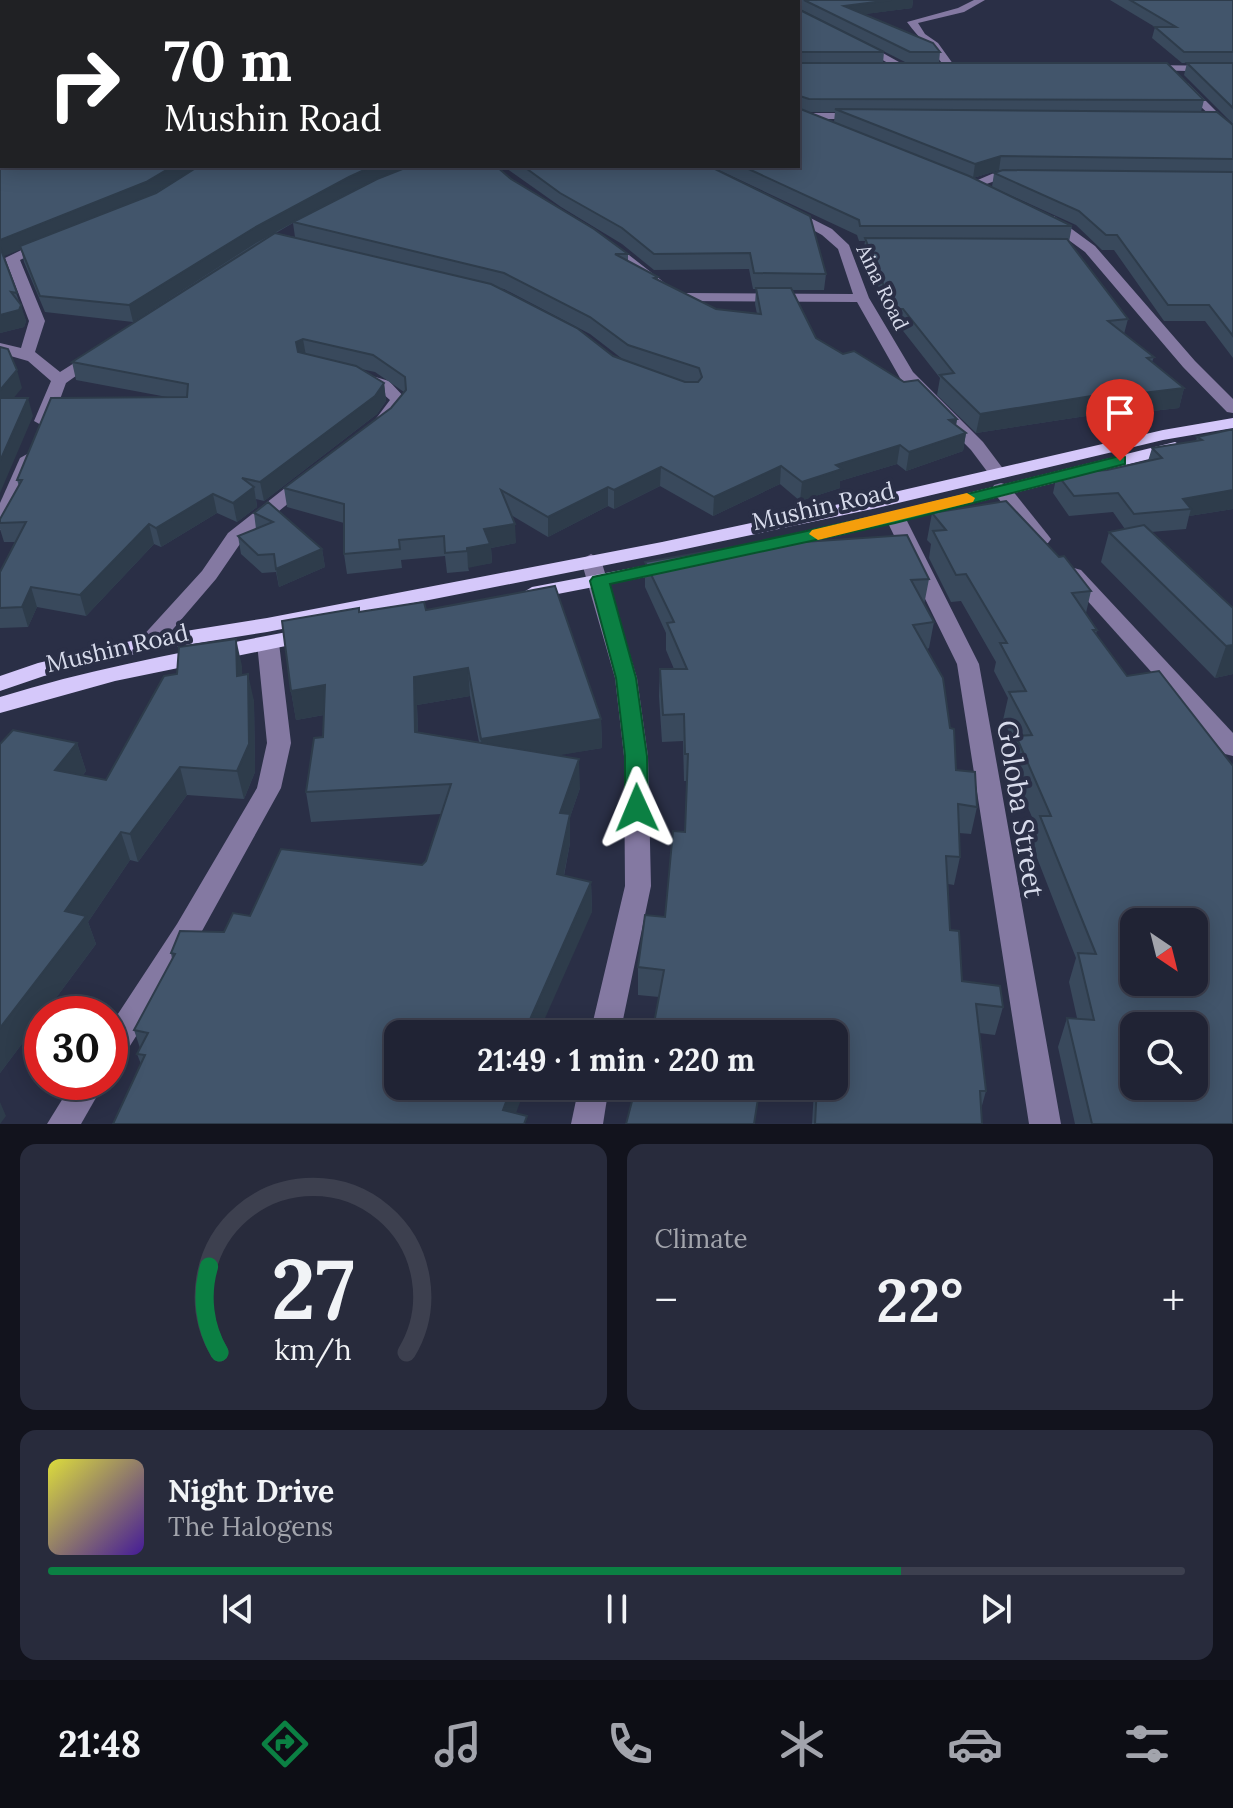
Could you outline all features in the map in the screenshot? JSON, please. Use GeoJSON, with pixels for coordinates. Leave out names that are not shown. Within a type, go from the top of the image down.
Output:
{"type":"FeatureCollection","features":[{"type":"Feature","properties":{"kind":"main road","name":"Mushin Road"},"geometry":{"type":"LineString","coordinates":[[0,684],[38,670],[148,644],[595,570],[697,561],[895,517],[1000,481],[1163,435],[1233,423]]}},
{"type":"Feature","properties":{"kind":"main road","name":"Mushin Road"},"geometry":{"type":"LineString","coordinates":[[0,705],[45,690],[148,665],[268,643],[595,570],[847,509],[1179,446],[1233,439]]}},
{"type":"Feature","properties":{"kind":"street"},"geometry":{"type":"LineString","coordinates":[[951,68],[935,45],[922,36],[912,22],[961,10],[981,0]]}},
{"type":"Feature","properties":{"kind":"street"},"geometry":{"type":"LineString","coordinates":[[847,38],[903,67]]}},
{"type":"Feature","properties":{"kind":"street"},"geometry":{"type":"LineString","coordinates":[[873,68],[915,67]]}},
{"type":"Feature","properties":{"kind":"street"},"geometry":{"type":"LineString","coordinates":[[939,68],[966,68]]}},
{"type":"Feature","properties":{"kind":"street"},"geometry":{"type":"LineString","coordinates":[[1136,68],[1233,69]]}},
{"type":"Feature","properties":{"kind":"street"},"geometry":{"type":"LineString","coordinates":[[1167,68],[1233,134]]}},
{"type":"Feature","properties":{"kind":"street"},"geometry":{"type":"LineString","coordinates":[[800,116],[878,116]]}},
{"type":"Feature","properties":{"kind":"street"},"geometry":{"type":"LineString","coordinates":[[800,116],[843,133]]}},
{"type":"Feature","properties":{"kind":"street"},"geometry":{"type":"LineString","coordinates":[[1202,119],[1217,119]]}},
{"type":"Feature","properties":{"kind":"street"},"geometry":{"type":"LineString","coordinates":[[972,185],[994,177],[1030,177]]}},
{"type":"Feature","properties":{"kind":"street"},"geometry":{"type":"LineString","coordinates":[[958,179],[997,196]]}},
{"type":"Feature","properties":{"kind":"street","name":"Aina Road"},"geometry":{"type":"LineString","coordinates":[[773,204],[851,248],[862,298],[906,375],[977,446],[1023,518],[1233,748]]}},
{"type":"Feature","properties":{"kind":"street"},"geometry":{"type":"LineString","coordinates":[[1035,212],[1070,231],[1090,249],[1189,364],[1233,408]]}},
{"type":"Feature","properties":{"kind":"street"},"geometry":{"type":"LineString","coordinates":[[590,235],[615,249],[665,290],[682,297],[862,298]]}},
{"type":"Feature","properties":{"kind":"street"},"geometry":{"type":"LineString","coordinates":[[27,352],[37,321],[12,258],[64,237]]}},
{"type":"Feature","properties":{"kind":"street"},"geometry":{"type":"LineString","coordinates":[[1060,249],[1090,249]]}},
{"type":"Feature","properties":{"kind":"street"},"geometry":{"type":"LineString","coordinates":[[0,524],[59,380],[110,347]]}},
{"type":"Feature","properties":{"kind":"street"},"geometry":{"type":"LineString","coordinates":[[0,348],[27,352],[45,364],[59,380]]}},
{"type":"Feature","properties":{"kind":"street"},"geometry":{"type":"LineString","coordinates":[[343,371],[383,384],[398,399],[391,413],[373,429]]}},
{"type":"Feature","properties":{"kind":"street"},"geometry":{"type":"LineString","coordinates":[[148,644],[209,575],[235,537],[325,466]]}},
{"type":"Feature","properties":{"kind":"street","name":"Goloba Street"},"geometry":{"type":"LineString","coordinates":[[895,517],[968,664],[1045,1124]]}},
{"type":"Feature","properties":{"kind":"street"},"geometry":{"type":"LineString","coordinates":[[595,570],[626,678],[636,756],[638,886],[608,1020]]}},
{"type":"Feature","properties":{"kind":"street"},"geometry":{"type":"LineString","coordinates":[[128,1023],[187,932],[269,788],[279,743],[268,643]]}},
{"type":"Feature","properties":{"kind":"street"},"geometry":{"type":"LineString","coordinates":[[63,1124],[78,1100]]}},
{"type":"Feature","properties":{"kind":"street"},"geometry":{"type":"LineString","coordinates":[[587,1124],[591,1100]]}},
{"type":"Feature","properties":{"kind":"building"},"geometry":{"type":"Polygon","coordinates":[[[804,0],[891,0],[844,6],[933,43],[940,52],[910,52],[804,0]]]}},
{"type":"Feature","properties":{"kind":"building"},"geometry":{"type":"Polygon","coordinates":[[[1130,0],[1233,0],[1233,52],[1184,52],[1155,27],[1176,27],[1130,0]]]}},
{"type":"Feature","properties":{"kind":"building"},"geometry":{"type":"Polygon","coordinates":[[[800,10],[884,52],[800,52],[800,10]]]}},
{"type":"Feature","properties":{"kind":"building"},"geometry":{"type":"Polygon","coordinates":[[[800,63],[1167,63],[1204,100],[809,99],[800,96],[800,63]]]}},
{"type":"Feature","properties":{"kind":"building"},"geometry":{"type":"Polygon","coordinates":[[[1187,63],[1233,63],[1233,108],[1187,63]]]}},
{"type":"Feature","properties":{"kind":"building"},"geometry":{"type":"Polygon","coordinates":[[[800,109],[969,176],[1072,226],[860,226],[859,220],[746,168],[800,168],[800,109]]]}},
{"type":"Feature","properties":{"kind":"building"},"geometry":{"type":"Polygon","coordinates":[[[835,109],[1217,112],[1233,125],[1233,159],[1001,156],[975,164],[835,109]]]}},
{"type":"Feature","properties":{"kind":"building"},"geometry":{"type":"Polygon","coordinates":[[[0,168],[170,168],[146,182],[0,240],[0,168]]]}},
{"type":"Feature","properties":{"kind":"building"},"geometry":{"type":"Polygon","coordinates":[[[196,168],[369,168],[254,228],[129,305],[40,296],[20,246],[156,193],[196,168]]]}},
{"type":"Feature","properties":{"kind":"building"},"geometry":{"type":"Polygon","coordinates":[[[405,168],[498,168],[628,254],[615,254],[658,277],[654,278],[716,309],[761,314],[756,288],[791,288],[816,338],[843,354],[854,351],[904,382],[918,380],[957,419],[949,420],[966,433],[909,452],[900,445],[836,465],[842,469],[802,482],[781,466],[714,497],[661,467],[614,490],[608,487],[548,517],[501,490],[515,524],[484,529],[490,544],[445,553],[444,536],[399,540],[400,549],[344,554],[344,504],[284,488],[391,408],[406,390],[405,377],[373,355],[303,339],[296,342],[298,352],[356,366],[384,383],[375,396],[260,482],[242,478],[254,487],[233,503],[213,494],[156,528],[149,524],[80,595],[31,587],[22,607],[0,608],[0,572],[26,522],[0,523],[0,519],[22,480],[17,480],[51,398],[187,397],[188,384],[72,362],[275,233],[491,284],[577,328],[613,356],[685,382],[698,382],[702,377],[699,368],[628,345],[590,317],[504,273],[293,222],[405,168]]]}},
{"type":"Feature","properties":{"kind":"building"},"geometry":{"type":"Polygon","coordinates":[[[526,168],[713,168],[810,216],[826,274],[754,273],[750,253],[654,254],[622,228],[560,193],[526,168]]]}},
{"type":"Feature","properties":{"kind":"building"},"geometry":{"type":"Polygon","coordinates":[[[1003,170],[1233,172],[1233,336],[1209,305],[1168,305],[1117,235],[1106,235],[1079,211],[994,173],[1003,170]]]}},
{"type":"Feature","properties":{"kind":"building"},"geometry":{"type":"Polygon","coordinates":[[[865,238],[1067,239],[1128,319],[1108,321],[1154,357],[1147,358],[1184,388],[1093,399],[1091,396],[980,414],[940,375],[954,373],[903,309],[893,309],[865,238]]]}},
{"type":"Feature","properties":{"kind":"building"},"geometry":{"type":"Polygon","coordinates":[[[0,247],[17,293],[11,292],[21,305],[19,310],[0,315],[0,247]]]}},
{"type":"Feature","properties":{"kind":"building"},"geometry":{"type":"Polygon","coordinates":[[[0,347],[8,349],[17,370],[0,390],[0,347]]]}},
{"type":"Feature","properties":{"kind":"building"},"geometry":{"type":"Polygon","coordinates":[[[0,398],[28,398],[0,461],[0,398]]]}},
{"type":"Feature","properties":{"kind":"building"},"geometry":{"type":"Polygon","coordinates":[[[1233,430],[1233,490],[1183,499],[1191,509],[1134,514],[1118,493],[1074,496],[1057,474],[1107,470],[1162,458],[1152,448],[1202,440],[1197,437],[1233,430]]]}},
{"type":"Feature","properties":{"kind":"building"},"geometry":{"type":"Polygon","coordinates":[[[1006,501],[1059,557],[1064,556],[1091,591],[1072,593],[1097,630],[1093,630],[1127,676],[1159,671],[1233,766],[1233,1124],[1092,1124],[1067,1018],[1094,1020],[1078,953],[1096,954],[1040,816],[1051,816],[1016,736],[1032,735],[1009,692],[1026,691],[1000,643],[1007,643],[966,574],[956,575],[933,531],[946,530],[932,513],[1006,501]]]}},
{"type":"Feature","properties":{"kind":"building"},"geometry":{"type":"Polygon","coordinates":[[[268,502],[322,549],[276,569],[274,554],[258,555],[238,536],[273,522],[254,513],[268,502]]]}},
{"type":"Feature","properties":{"kind":"building"},"geometry":{"type":"Polygon","coordinates":[[[1144,525],[1233,608],[1233,645],[1226,646],[1109,532],[1144,525]]]}},
{"type":"Feature","properties":{"kind":"building"},"geometry":{"type":"Polygon","coordinates":[[[907,535],[929,579],[911,580],[934,622],[913,625],[943,678],[950,728],[954,729],[956,770],[975,772],[977,807],[958,804],[960,857],[946,856],[950,930],[959,931],[962,981],[1000,986],[1003,1007],[976,1004],[986,1091],[980,1091],[982,1124],[815,1124],[816,1100],[848,1100],[848,1020],[655,1020],[664,970],[638,967],[645,915],[665,917],[673,831],[685,832],[688,754],[685,754],[684,714],[663,715],[660,669],[687,669],[667,623],[674,622],[645,562],[739,546],[741,550],[907,535]]]}},
{"type":"Feature","properties":{"kind":"building"},"geometry":{"type":"Polygon","coordinates":[[[555,586],[601,719],[481,739],[468,668],[414,677],[415,732],[579,759],[560,813],[570,814],[557,874],[591,882],[530,1020],[384,1020],[384,1100],[507,1100],[503,1110],[527,1116],[524,1124],[113,1124],[124,1100],[128,1100],[128,1092],[145,1055],[137,1054],[148,1033],[134,1030],[175,954],[171,953],[180,931],[224,932],[233,913],[250,916],[281,849],[422,865],[426,861],[451,784],[306,792],[314,738],[323,737],[325,685],[291,691],[282,621],[359,608],[359,612],[424,602],[426,610],[555,586]]]}},
{"type":"Feature","properties":{"kind":"building"},"geometry":{"type":"Polygon","coordinates":[[[236,639],[237,676],[248,674],[249,744],[237,771],[180,767],[130,834],[121,832],[65,911],[86,916],[0,1028],[0,744],[13,730],[77,743],[55,770],[106,780],[164,676],[177,674],[179,647],[236,639]]]}},
{"type":"Feature","properties":{"kind":"building"},"geometry":{"type":"Polygon","coordinates":[[[632,1100],[758,1100],[754,1124],[626,1124],[632,1100]]]}},
{"type":"Feature","properties":{"kind":"slow traffic"},"geometry":{"type":"LineString","coordinates":[[818,534],[967,498]]}},
{"type":"Feature","properties":{"kind":"route"},"geometry":{"type":"LineString","coordinates":[[637,808],[636,756],[626,678],[600,581],[895,517],[1120,461]]}}]}
